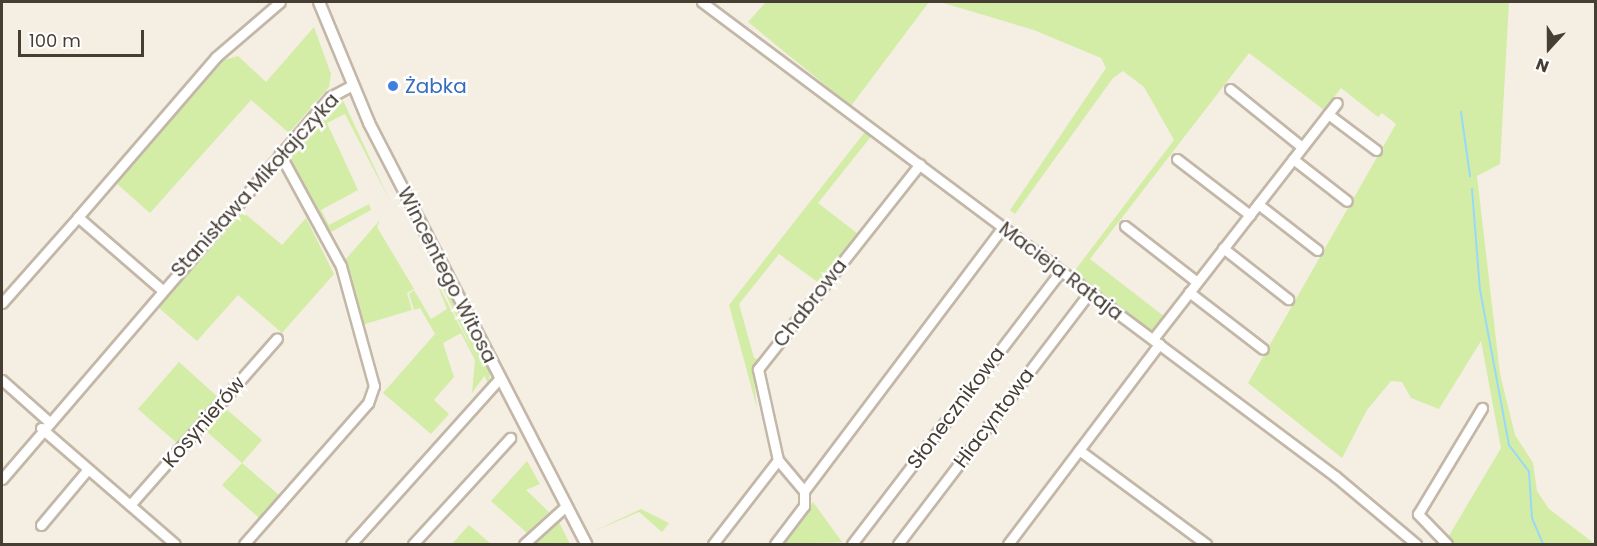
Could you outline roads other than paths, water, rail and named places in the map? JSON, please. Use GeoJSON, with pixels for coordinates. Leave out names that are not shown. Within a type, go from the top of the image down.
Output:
{"type":"FeatureCollection","features":[{"type":"Feature","properties":{"kind":"street"},"geometry":{"type":"LineString","coordinates":[[2,303],[216,57],[280,2]]}},
{"type":"Feature","properties":{"kind":"street","name":"Wincentego Witosa"},"geometry":{"type":"LineString","coordinates":[[319,2],[351,86],[586,544]]}},
{"type":"Feature","properties":{"kind":"street","name":"Macieja Rataja"},"geometry":{"type":"LineString","coordinates":[[702,2],[1156,342],[1416,544]]}},
{"type":"Feature","properties":{"kind":"street","name":"Stanisława Mikołajczyka"},"geometry":{"type":"LineString","coordinates":[[2,479],[44,424],[330,97],[351,86]]}},
{"type":"Feature","properties":{"kind":"street"},"geometry":{"type":"LineString","coordinates":[[1230,89],[1302,147]]}},
{"type":"Feature","properties":{"kind":"street"},"geometry":{"type":"LineString","coordinates":[[1008,544],[1079,450],[1189,292],[1337,103]]}},
{"type":"Feature","properties":{"kind":"street"},"geometry":{"type":"LineString","coordinates":[[1328,114],[1376,150]]}},
{"type":"Feature","properties":{"kind":"street"},"geometry":{"type":"LineString","coordinates":[[244,544],[368,403],[374,386],[341,266],[280,154]]}},
{"type":"Feature","properties":{"kind":"street"},"geometry":{"type":"LineString","coordinates":[[1177,159],[1250,215]]}},
{"type":"Feature","properties":{"kind":"street"},"geometry":{"type":"LineString","coordinates":[[1293,159],[1347,201]]}},
{"type":"Feature","properties":{"kind":"street","name":"Chabrowa"},"geometry":{"type":"LineString","coordinates":[[804,490],[778,460],[758,369],[920,164]]}},
{"type":"Feature","properties":{"kind":"street"},"geometry":{"type":"LineString","coordinates":[[1258,204],[1317,250]]}},
{"type":"Feature","properties":{"kind":"street","name":"Stanisława Mikołajczyka"},"geometry":{"type":"LineString","coordinates":[[78,217],[161,289]]}},
{"type":"Feature","properties":{"kind":"street"},"geometry":{"type":"LineString","coordinates":[[1125,226],[1197,282]]}},
{"type":"Feature","properties":{"kind":"street"},"geometry":{"type":"LineString","coordinates":[[775,544],[804,506],[804,490],[1003,227]]}},
{"type":"Feature","properties":{"kind":"street"},"geometry":{"type":"LineString","coordinates":[[1223,249],[1288,299]]}},
{"type":"Feature","properties":{"kind":"street","name":"Słonecznikowa"},"geometry":{"type":"LineString","coordinates":[[852,544],[1061,271]]}},
{"type":"Feature","properties":{"kind":"street","name":"Hiacyntowa"},"geometry":{"type":"LineString","coordinates":[[898,544],[1090,292]]}},
{"type":"Feature","properties":{"kind":"street"},"geometry":{"type":"LineString","coordinates":[[1189,292],[1263,349]]}},
{"type":"Feature","properties":{"kind":"street","name":"Kosynierów"},"geometry":{"type":"LineString","coordinates":[[130,505],[278,338]]}},
{"type":"Feature","properties":{"kind":"street"},"geometry":{"type":"LineString","coordinates":[[351,544],[500,378]]}},
{"type":"Feature","properties":{"kind":"street"},"geometry":{"type":"LineString","coordinates":[[2,380],[88,469],[174,544]]}},
{"type":"Feature","properties":{"kind":"street"},"geometry":{"type":"LineString","coordinates":[[1447,544],[1418,514],[1482,408]]}},
{"type":"Feature","properties":{"kind":"street"},"geometry":{"type":"LineString","coordinates":[[413,544],[510,438]]}},
{"type":"Feature","properties":{"kind":"street"},"geometry":{"type":"LineString","coordinates":[[1079,450],[1206,544]]}},
{"type":"Feature","properties":{"kind":"street"},"geometry":{"type":"LineString","coordinates":[[713,544],[778,460]]}},
{"type":"Feature","properties":{"kind":"street"},"geometry":{"type":"LineString","coordinates":[[41,525],[88,469]]}},
{"type":"Feature","properties":{"kind":"street"},"geometry":{"type":"LineString","coordinates":[[524,544],[566,506]]}},
{"type":"Feature","properties":{"kind":"waterway"},"geometry":{"type":"LineString","coordinates":[[1461,112],[1470,176]]}},
{"type":"Feature","properties":{"kind":"waterway"},"geometry":{"type":"LineString","coordinates":[[1472,189],[1480,290],[1509,445],[1529,472],[1532,518],[1543,544]]}},
{"type":"Feature","properties":{"kind":"place","name":"Żabka"},"geometry":{"type":"Point","coordinates":[393,86]}}]}
